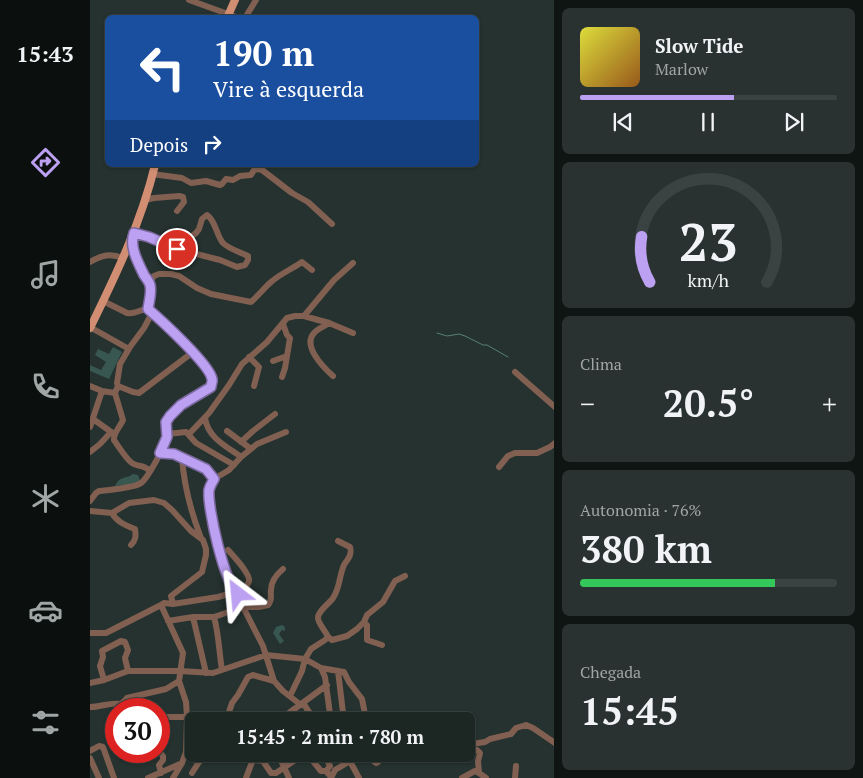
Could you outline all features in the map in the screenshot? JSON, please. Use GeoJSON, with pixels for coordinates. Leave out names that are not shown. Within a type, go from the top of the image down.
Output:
{"type":"FeatureCollection","features":[{"type":"Feature","properties":{"kind":"main road"},"geometry":{"type":"LineString","coordinates":[[228,15],[235,0]]}},
{"type":"Feature","properties":{"kind":"main road"},"geometry":{"type":"LineString","coordinates":[[90,327],[133,236],[154,167]]}},
{"type":"Feature","properties":{"kind":"street"},"geometry":{"type":"LineString","coordinates":[[189,0],[226,15]]}},
{"type":"Feature","properties":{"kind":"street"},"geometry":{"type":"LineString","coordinates":[[248,15],[256,0]]}},
{"type":"Feature","properties":{"kind":"street"},"geometry":{"type":"LineString","coordinates":[[152,174],[182,178],[191,183],[206,181],[220,185],[226,179],[233,180],[240,176],[251,175],[254,170],[262,170],[292,193],[308,202],[332,224]]}},
{"type":"Feature","properties":{"kind":"street"},"geometry":{"type":"LineString","coordinates":[[145,200],[183,197],[184,202],[177,211]]}},
{"type":"Feature","properties":{"kind":"street"},"geometry":{"type":"LineString","coordinates":[[90,452],[113,433],[123,420],[117,389],[120,364],[144,328],[150,311],[151,293],[149,283],[133,250],[133,236],[149,237],[177,249],[220,260],[237,267],[245,265],[248,260],[248,256],[223,243],[210,217],[207,215],[202,219],[196,233],[177,249]]}},
{"type":"Feature","properties":{"kind":"street"},"geometry":{"type":"LineString","coordinates":[[90,262],[114,254],[123,258]]}},
{"type":"Feature","properties":{"kind":"street"},"geometry":{"type":"LineString","coordinates":[[149,283],[154,276],[171,274],[179,276],[197,288],[211,294],[251,302],[271,282],[302,262],[312,270]]}},
{"type":"Feature","properties":{"kind":"street"},"geometry":{"type":"LineString","coordinates":[[304,316],[334,280],[352,263]]}},
{"type":"Feature","properties":{"kind":"street"},"geometry":{"type":"LineString","coordinates":[[91,497],[99,491],[143,482],[160,453],[167,434],[166,422],[170,416],[181,405],[211,387],[212,379],[208,369],[193,352],[150,311],[143,309],[131,314],[103,301]]}},
{"type":"Feature","properties":{"kind":"street"},"geometry":{"type":"LineString","coordinates":[[189,434],[210,413],[242,364],[267,342],[287,318],[304,316],[329,323],[352,333]]}},
{"type":"Feature","properties":{"kind":"street"},"geometry":{"type":"LineString","coordinates":[[329,323],[314,332],[311,346],[315,357],[333,376]]}},
{"type":"Feature","properties":{"kind":"street"},"geometry":{"type":"LineString","coordinates":[[282,324],[290,338],[282,377]]}},
{"type":"Feature","properties":{"kind":"street"},"geometry":{"type":"LineString","coordinates":[[90,327],[129,349]]}},
{"type":"Feature","properties":{"kind":"street"},"geometry":{"type":"LineString","coordinates":[[90,386],[102,391],[117,389],[139,392],[193,352]]}},
{"type":"Feature","properties":{"kind":"street"},"geometry":{"type":"LineString","coordinates":[[273,360],[287,356]]}},
{"type":"Feature","properties":{"kind":"street"},"geometry":{"type":"LineString","coordinates":[[249,357],[259,367],[254,386]]}},
{"type":"Feature","properties":{"kind":"street"},"geometry":{"type":"LineString","coordinates":[[515,372],[554,407]]}},
{"type":"Feature","properties":{"kind":"street"},"geometry":{"type":"LineString","coordinates":[[90,428],[102,391]]}},
{"type":"Feature","properties":{"kind":"street"},"geometry":{"type":"LineString","coordinates":[[242,442],[274,414]]}},
{"type":"Feature","properties":{"kind":"street"},"geometry":{"type":"LineString","coordinates":[[205,418],[213,436],[241,457]]}},
{"type":"Feature","properties":{"kind":"street"},"geometry":{"type":"LineString","coordinates":[[93,419],[113,433],[114,440],[130,462],[134,465],[144,466],[150,471]]}},
{"type":"Feature","properties":{"kind":"street"},"geometry":{"type":"LineString","coordinates":[[227,431],[251,449]]}},
{"type":"Feature","properties":{"kind":"street"},"geometry":{"type":"LineString","coordinates":[[167,434],[186,432],[196,443],[234,465]]}},
{"type":"Feature","properties":{"kind":"street"},"geometry":{"type":"LineString","coordinates":[[274,681],[266,655],[236,593],[217,546],[209,494],[210,485],[214,479],[234,465],[257,444],[286,432]]}},
{"type":"Feature","properties":{"kind":"street"},"geometry":{"type":"LineString","coordinates":[[499,467],[508,456],[515,453],[537,453],[554,443]]}},
{"type":"Feature","properties":{"kind":"street"},"geometry":{"type":"LineString","coordinates":[[160,453],[174,454],[206,469],[214,479]]}},
{"type":"Feature","properties":{"kind":"street"},"geometry":{"type":"LineString","coordinates":[[90,633],[106,633],[162,604],[202,572],[206,549],[192,514],[182,458]]}},
{"type":"Feature","properties":{"kind":"street"},"geometry":{"type":"LineString","coordinates":[[90,511],[112,513],[129,503],[159,501],[172,510],[201,539]]}},
{"type":"Feature","properties":{"kind":"street"},"geometry":{"type":"LineString","coordinates":[[112,513],[115,519],[135,529],[136,537],[131,545]]}},
{"type":"Feature","properties":{"kind":"street"},"geometry":{"type":"LineString","coordinates":[[328,638],[318,620],[318,615],[334,597],[344,566],[351,553],[350,548],[338,541]]}},
{"type":"Feature","properties":{"kind":"street"},"geometry":{"type":"LineString","coordinates":[[162,604],[173,604],[236,593],[249,582],[249,576],[228,550]]}},
{"type":"Feature","properties":{"kind":"street"},"geometry":{"type":"LineString","coordinates":[[168,621],[193,617],[214,617],[243,607],[268,605],[272,598],[270,589],[272,582],[283,569]]}},
{"type":"Feature","properties":{"kind":"street"},"geometry":{"type":"LineString","coordinates":[[290,696],[311,649],[328,638],[332,640],[347,636],[364,622],[367,615],[383,602],[395,581],[406,576]]}},
{"type":"Feature","properties":{"kind":"street"},"geometry":{"type":"LineString","coordinates":[[171,596],[173,604]]}},
{"type":"Feature","properties":{"kind":"street"},"geometry":{"type":"LineString","coordinates":[[162,604],[183,653],[179,681],[187,712]]}},
{"type":"Feature","properties":{"kind":"street"},"geometry":{"type":"LineString","coordinates":[[193,617],[206,673]]}},
{"type":"Feature","properties":{"kind":"street"},"geometry":{"type":"LineString","coordinates":[[214,617],[218,631],[218,650],[222,670]]}},
{"type":"Feature","properties":{"kind":"street"},"geometry":{"type":"LineString","coordinates":[[364,622],[367,625],[367,640],[382,645]]}},
{"type":"Feature","properties":{"kind":"street"},"geometry":{"type":"LineString","coordinates":[[104,680],[100,666],[103,657],[102,651],[123,640],[128,650],[125,658],[128,671]]}},
{"type":"Feature","properties":{"kind":"street"},"geometry":{"type":"LineString","coordinates":[[90,684],[128,671],[213,673],[266,655],[306,659],[321,668],[344,672],[362,699],[365,712]]}},
{"type":"Feature","properties":{"kind":"street"},"geometry":{"type":"LineString","coordinates":[[321,668],[327,685],[330,712]]}},
{"type":"Feature","properties":{"kind":"street"},"geometry":{"type":"LineString","coordinates":[[338,671],[343,712]]}},
{"type":"Feature","properties":{"kind":"street"},"geometry":{"type":"LineString","coordinates":[[229,712],[232,703],[248,677],[253,675],[274,681],[302,704],[308,712]]}},
{"type":"Feature","properties":{"kind":"street"},"geometry":{"type":"LineString","coordinates":[[127,698],[166,689],[179,681]]}},
{"type":"Feature","properties":{"kind":"street"},"geometry":{"type":"LineString","coordinates":[[291,712],[327,685]]}},
{"type":"Feature","properties":{"kind":"street"},"geometry":{"type":"LineString","coordinates":[[90,707],[105,706]]}},
{"type":"Feature","properties":{"kind":"street"},"geometry":{"type":"LineString","coordinates":[[170,717],[185,717]]}},
{"type":"Feature","properties":{"kind":"street"},"geometry":{"type":"LineString","coordinates":[[475,744],[511,734],[516,728],[526,725],[554,743]]}},
{"type":"Feature","properties":{"kind":"street"},"geometry":{"type":"LineString","coordinates":[[90,751],[99,746],[103,747],[114,778]]}},
{"type":"Feature","properties":{"kind":"street"},"geometry":{"type":"LineString","coordinates":[[475,750],[480,753],[478,761],[479,773]]}},
{"type":"Feature","properties":{"kind":"street"},"geometry":{"type":"LineString","coordinates":[[264,762],[272,776],[304,754],[308,755],[321,771],[326,771],[331,777],[343,762]]}},
{"type":"Feature","properties":{"kind":"street"},"geometry":{"type":"LineString","coordinates":[[90,758],[99,778]]}},
{"type":"Feature","properties":{"kind":"street"},"geometry":{"type":"LineString","coordinates":[[173,778],[185,758]]}},
{"type":"Feature","properties":{"kind":"street"},"geometry":{"type":"LineString","coordinates":[[192,773],[199,762]]}},
{"type":"Feature","properties":{"kind":"street"},"geometry":{"type":"LineString","coordinates":[[252,762],[248,775],[255,778]]}},
{"type":"Feature","properties":{"kind":"street"},"geometry":{"type":"LineString","coordinates":[[281,762],[288,778]]}},
{"type":"Feature","properties":{"kind":"street"},"geometry":{"type":"LineString","coordinates":[[326,771],[330,766],[328,762]]}},
{"type":"Feature","properties":{"kind":"street"},"geometry":{"type":"LineString","coordinates":[[351,762],[359,778]]}},
{"type":"Feature","properties":{"kind":"street"},"geometry":{"type":"LineString","coordinates":[[148,778],[182,763]]}},
{"type":"Feature","properties":{"kind":"street"},"geometry":{"type":"LineString","coordinates":[[515,778],[516,766]]}},
{"type":"Feature","properties":{"kind":"street"},"geometry":{"type":"LineString","coordinates":[[462,778],[475,771],[486,778]]}},
{"type":"Feature","properties":{"kind":"green space"},"geometry":{"type":"Polygon","coordinates":[[[113,347],[122,352],[109,379],[90,371],[90,365],[101,370],[106,362],[95,355],[98,349],[109,354],[113,347]]]}},
{"type":"Feature","properties":{"kind":"green space"},"geometry":{"type":"Polygon","coordinates":[[[133,474],[138,475],[139,484],[115,486],[121,479],[133,474]]]}},
{"type":"Feature","properties":{"kind":"green space"},"geometry":{"type":"Polygon","coordinates":[[[282,625],[285,627],[285,631],[282,630],[279,634],[284,641],[280,644],[273,633],[276,627],[282,625]]]}},
{"type":"Feature","properties":{"kind":"waterway"},"geometry":{"type":"LineString","coordinates":[[437,333],[447,336],[459,334],[465,336],[483,345],[487,345],[508,357]]}},
{"type":"Feature","properties":{"kind":"route"},"geometry":{"type":"LineString","coordinates":[[177,249],[134,233],[132,239],[133,250],[149,283],[151,293],[148,309],[193,352],[208,369],[212,379],[211,387],[181,405],[170,416],[166,422],[167,437],[160,453],[174,454],[206,469],[214,479],[210,485],[209,494],[217,546],[229,579],[235,592],[238,594]]}}]}
